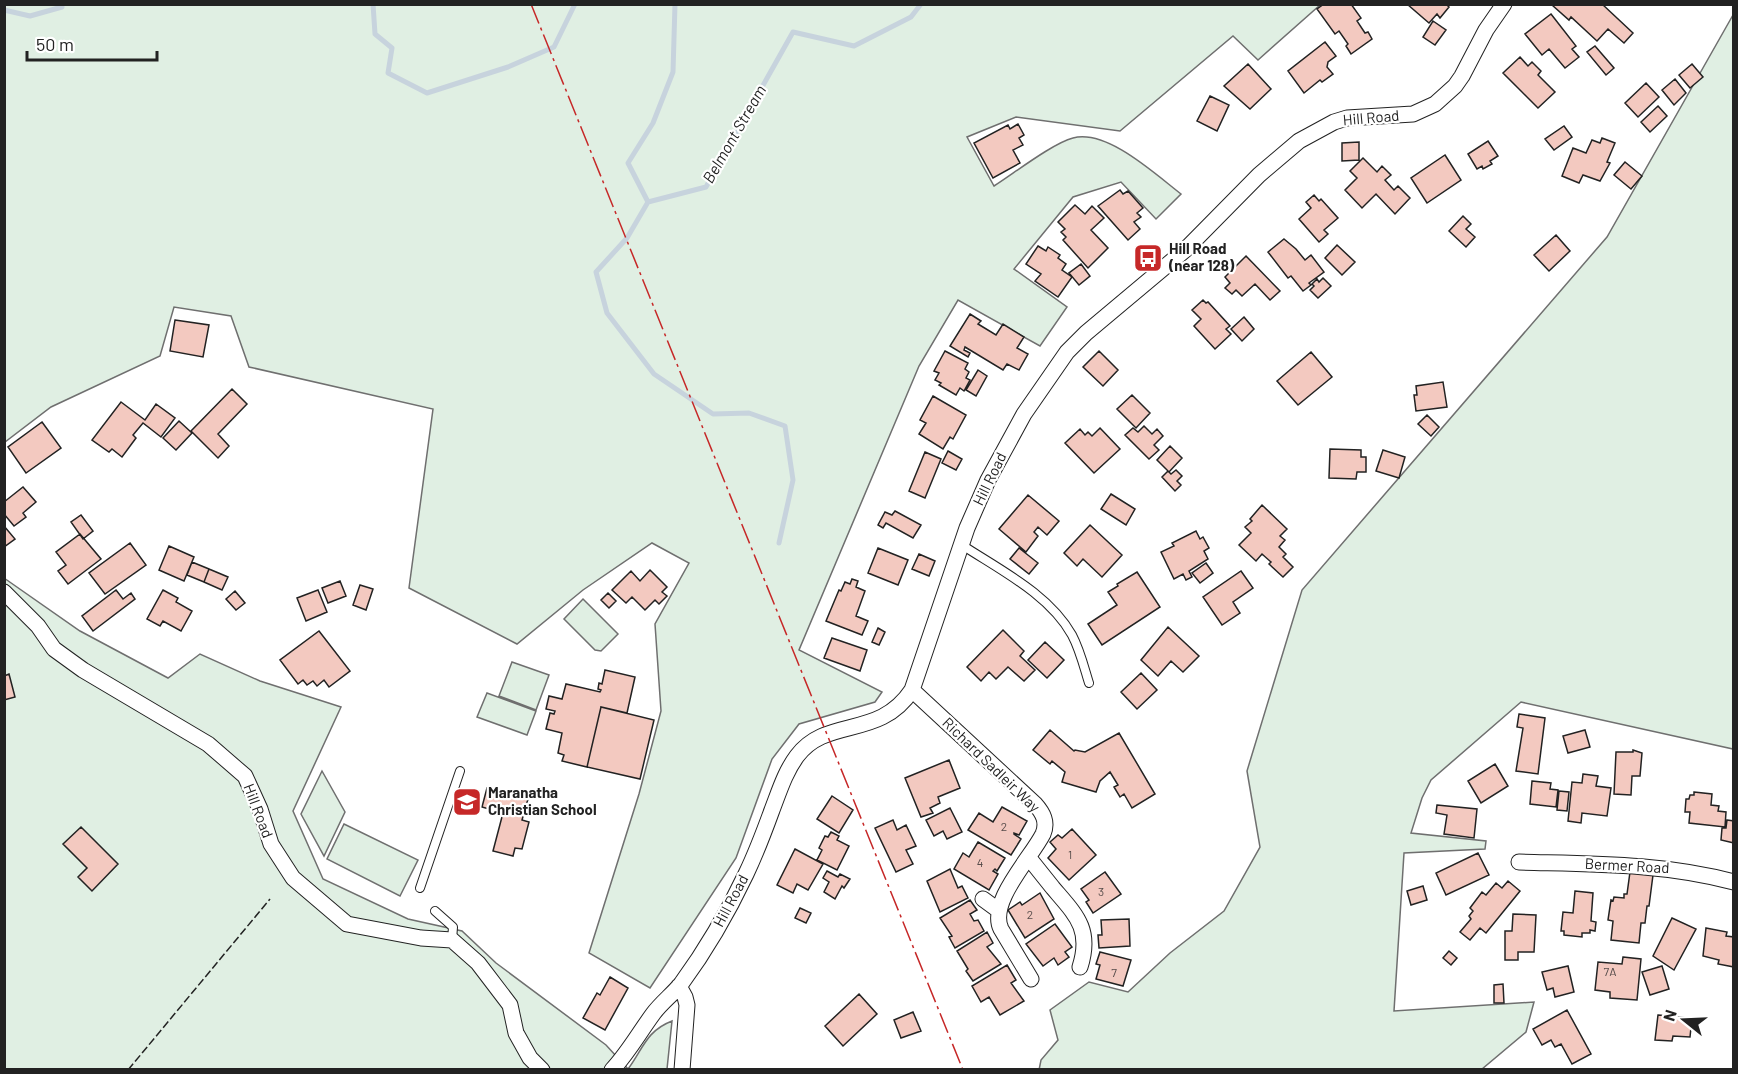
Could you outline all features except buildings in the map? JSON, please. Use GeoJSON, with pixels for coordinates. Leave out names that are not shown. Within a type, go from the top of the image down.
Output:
{"type":"FeatureCollection","features":[{"type":"Feature","properties":{"kind":"street","name":"Hill Road"},"geometry":{"type":"LineString","coordinates":[[612,1070],[657,1009],[679,986],[733,901],[787,773],[796,757],[808,744],[821,737],[885,717],[901,705],[912,690],[967,528],[988,480],[1016,429],[1052,372],[1086,333],[1185,250],[1259,175],[1299,141],[1334,122],[1347,118],[1406,115],[1425,110],[1435,104],[1455,86],[1462,76],[1486,30],[1504,4]]}},
{"type":"Feature","properties":{"kind":"street","name":"Hill Road"},"geometry":{"type":"LineString","coordinates":[[4,592],[38,626],[54,649],[83,670],[208,744],[245,776],[260,809],[271,844],[293,878],[347,924],[421,938],[452,940]]}},
{"type":"Feature","properties":{"kind":"street","name":"Richard Sadleir Way"},"geometry":{"type":"LineString","coordinates":[[912,690],[1039,808],[1045,821],[1045,830],[1004,896],[998,910]]}},
{"type":"Feature","properties":{"kind":"street"},"geometry":{"type":"LineString","coordinates":[[1029,858],[1070,906],[1081,924],[1085,942],[1080,967]]}},
{"type":"Feature","properties":{"kind":"street","name":"Bermer Road"},"geometry":{"type":"LineString","coordinates":[[1519,862],[1677,869],[1734,882]]}},
{"type":"Feature","properties":{"kind":"street"},"geometry":{"type":"LineString","coordinates":[[982,899],[998,910],[997,918],[1001,929],[1031,979]]}},
{"type":"Feature","properties":{"kind":"street"},"geometry":{"type":"LineString","coordinates":[[452,940],[478,963],[510,1005],[516,1033],[530,1058],[542,1070]]}},
{"type":"Feature","properties":{"kind":"street"},"geometry":{"type":"LineString","coordinates":[[679,986],[687,1005],[682,1070]]}},
{"type":"Feature","properties":{"kind":"lane"},"geometry":{"type":"LineString","coordinates":[[962,545],[1038,596],[1053,609],[1079,649],[1089,683]]}},
{"type":"Feature","properties":{"kind":"lane"},"geometry":{"type":"LineString","coordinates":[[420,888],[460,771]]}},
{"type":"Feature","properties":{"kind":"lane"},"geometry":{"type":"LineString","coordinates":[[435,911],[453,927],[452,940]]}},
{"type":"Feature","properties":{"kind":"green space"},"geometry":{"type":"Polygon","coordinates":[[[5,5],[1320,5],[1258,60],[1233,36],[1120,131],[1016,117],[967,137],[994,186],[1055,146],[1073,138],[1086,137],[1101,140],[1130,155],[1181,194],[1156,219],[1121,182],[1073,197],[1014,269],[1067,307],[1040,346],[958,300],[919,366],[799,650],[882,692],[875,702],[799,724],[772,759],[736,858],[650,988],[589,953],[639,794],[661,711],[655,624],[689,563],[652,543],[583,590],[517,644],[409,588],[433,409],[249,367],[231,316],[174,307],[160,356],[51,407],[5,442],[5,5]]]}},
{"type":"Feature","properties":{"kind":"green space"},"geometry":{"type":"Polygon","coordinates":[[[1733,15],[1733,749],[1521,702],[1431,780],[1422,798],[1411,833],[1486,841],[1485,849],[1404,853],[1394,1011],[1534,1002],[1526,1032],[1482,1069],[1039,1070],[1041,1060],[1058,1040],[1050,1010],[1089,982],[1128,992],[1170,953],[1224,911],[1260,847],[1247,771],[1302,590],[1607,237],[1733,15]]]}},
{"type":"Feature","properties":{"kind":"green space"},"geometry":{"type":"Polygon","coordinates":[[[4,578],[80,631],[168,678],[200,654],[260,681],[341,707],[293,811],[323,879],[408,919],[462,931],[496,963],[606,1045],[628,1069],[5,1069],[4,578]]]}},
{"type":"Feature","properties":{"kind":"green space"},"geometry":{"type":"Polygon","coordinates":[[[583,599],[618,634],[601,651],[595,650],[564,619],[583,599]]]}},
{"type":"Feature","properties":{"kind":"green space"},"geometry":{"type":"Polygon","coordinates":[[[512,662],[549,675],[536,710],[499,696],[512,662]]]}},
{"type":"Feature","properties":{"kind":"green space"},"geometry":{"type":"Polygon","coordinates":[[[487,693],[536,711],[527,735],[477,717],[487,693]]]}},
{"type":"Feature","properties":{"kind":"green space"},"geometry":{"type":"Polygon","coordinates":[[[322,771],[345,812],[324,856],[301,814],[322,771]]]}},
{"type":"Feature","properties":{"kind":"green space"},"geometry":{"type":"Polygon","coordinates":[[[344,824],[418,860],[400,896],[327,859],[344,824]]]}},
{"type":"Feature","properties":{"kind":"green space"},"geometry":{"type":"Polygon","coordinates":[[[672,1021],[667,1069],[628,1069],[651,1035],[672,1021]]]}},
{"type":"Feature","properties":{"kind":"waterway","name":"Belmont Stream"},"geometry":{"type":"LineString","coordinates":[[4,10],[30,16],[62,7],[61,4]]}},
{"type":"Feature","properties":{"kind":"waterway","name":"Belmont Stream"},"geometry":{"type":"LineString","coordinates":[[373,4],[375,34],[392,48],[388,73],[427,93],[508,67],[554,47],[575,4]]}},
{"type":"Feature","properties":{"kind":"waterway","name":"Belmont Stream"},"geometry":{"type":"LineString","coordinates":[[675,4],[673,72],[653,123],[628,163],[648,202],[706,187],[793,32],[854,46],[911,17],[921,4]]}},
{"type":"Feature","properties":{"kind":"waterway"},"geometry":{"type":"LineString","coordinates":[[648,202],[627,238],[596,272],[607,313],[654,374],[713,414],[749,413],[785,426],[793,480],[779,543]]}},
{"type":"Feature","properties":{"kind":"fence"},"geometry":{"type":"LineString","coordinates":[[128,1070],[270,899]]}},
{"type":"Feature","properties":{"kind":"power"},"geometry":{"type":"LineString","coordinates":[[531,4],[963,1070]]}},
{"type":"Feature","properties":{"kind":"place","name":"Hill Road (near 128)"},"geometry":{"type":"Point","coordinates":[1148,258]}},
{"type":"Feature","properties":{"kind":"place","name":"Maranatha Christian School"},"geometry":{"type":"Point","coordinates":[467,802]}}]}
